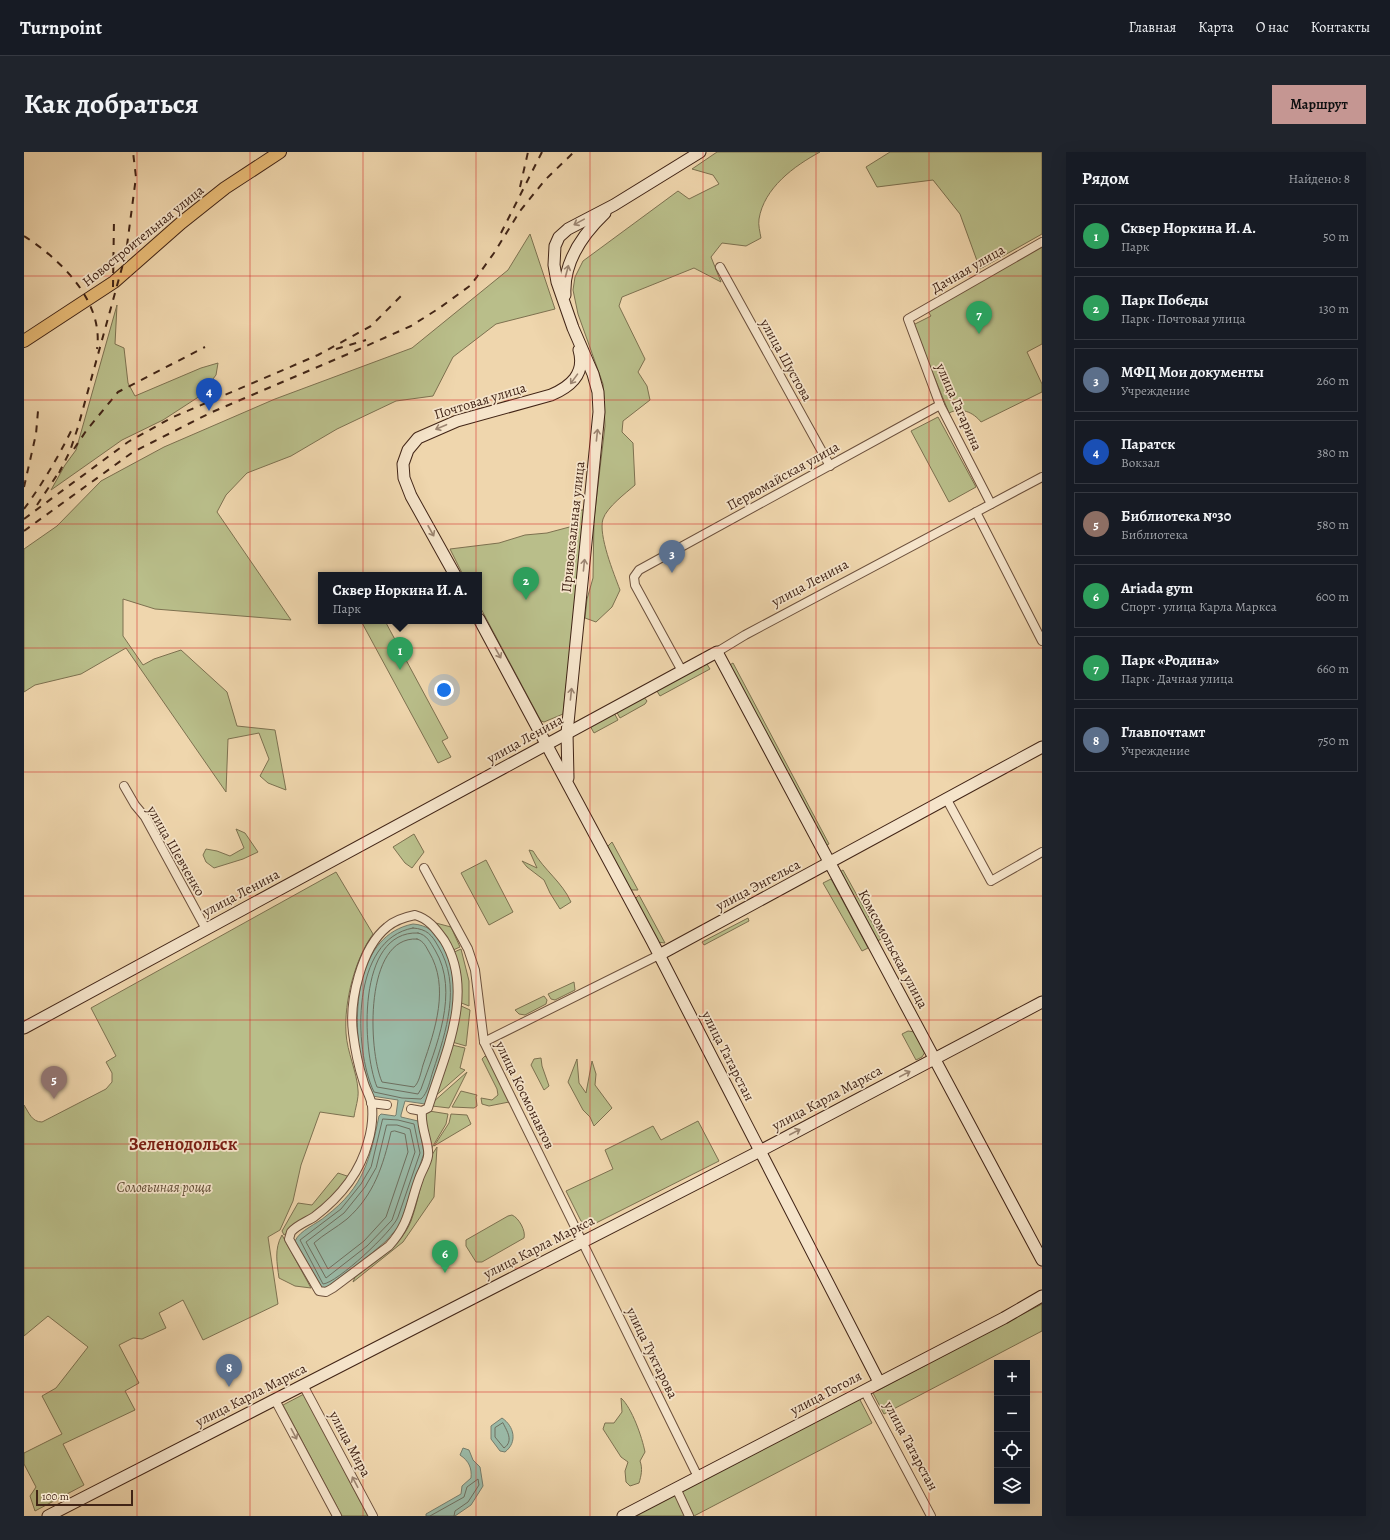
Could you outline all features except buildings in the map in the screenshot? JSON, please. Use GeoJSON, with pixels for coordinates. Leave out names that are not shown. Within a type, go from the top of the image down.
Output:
{"type":"FeatureCollection","features":[{"type":"Feature","properties":{"kind":"main road","name":"Новостроительная улица"},"geometry":{"type":"LineString","coordinates":[[24,341],[114,282],[213,197],[240,177],[280,152]]}},
{"type":"Feature","properties":{"kind":"street"},"geometry":{"type":"LineString","coordinates":[[573,328],[556,282],[554,265],[555,246],[559,237],[568,229],[614,205],[700,152]]}},
{"type":"Feature","properties":{"kind":"street"},"geometry":{"type":"LineString","coordinates":[[566,309],[564,280],[568,266],[584,236],[614,205]]}},
{"type":"Feature","properties":{"kind":"street","name":"Дачная улица"},"geometry":{"type":"LineString","coordinates":[[908,319],[1042,242]]}},
{"type":"Feature","properties":{"kind":"street","name":"улица Шустова"},"geometry":{"type":"LineString","coordinates":[[720,267],[830,466]]}},
{"type":"Feature","properties":{"kind":"street","name":"улица Гагарина"},"geometry":{"type":"LineString","coordinates":[[908,319],[940,405],[991,504]]}},
{"type":"Feature","properties":{"kind":"street","name":"Почтовая улица"},"geometry":{"type":"LineString","coordinates":[[453,572],[411,496],[404,478],[403,464],[408,450],[418,438],[457,421],[551,395],[564,389],[575,380],[580,370],[581,356],[573,328]]}},
{"type":"Feature","properties":{"kind":"street","name":"Привокзальная улица"},"geometry":{"type":"LineString","coordinates":[[568,783],[566,766],[567,733],[599,412],[598,392],[593,374],[573,328]]}},
{"type":"Feature","properties":{"kind":"street","name":"Первомайская улица"},"geometry":{"type":"LineString","coordinates":[[682,671],[635,585],[634,577],[639,570],[940,405]]}},
{"type":"Feature","properties":{"kind":"street","name":"улица Ленина"},"geometry":{"type":"LineString","coordinates":[[24,1028],[813,599],[1042,477]]}},
{"type":"Feature","properties":{"kind":"street"},"geometry":{"type":"LineString","coordinates":[[976,512],[1042,641]]}},
{"type":"Feature","properties":{"kind":"street"},"geometry":{"type":"LineString","coordinates":[[482,624],[547,744]]}},
{"type":"Feature","properties":{"kind":"street","name":"Комсомольская улица"},"geometry":{"type":"LineString","coordinates":[[717,652],[1042,1260]]}},
{"type":"Feature","properties":{"kind":"street","name":"улица Татарстан"},"geometry":{"type":"LineString","coordinates":[[547,744],[659,955],[879,1382]]}},
{"type":"Feature","properties":{"kind":"street","name":"улица Энгельса"},"geometry":{"type":"LineString","coordinates":[[484,1042],[659,955],[1042,747]]}},
{"type":"Feature","properties":{"kind":"street","name":"улица Шевченко"},"geometry":{"type":"LineString","coordinates":[[124,786],[135,805],[145,817],[206,929]]}},
{"type":"Feature","properties":{"kind":"street"},"geometry":{"type":"LineString","coordinates":[[946,798],[991,881],[1042,852]]}},
{"type":"Feature","properties":{"kind":"street","name":"улица Космонавтов"},"geometry":{"type":"LineString","coordinates":[[424,868],[468,949],[475,970],[484,1042],[583,1242]]}},
{"type":"Feature","properties":{"kind":"street"},"geometry":{"type":"LineString","coordinates":[[411,1109],[422,1111],[428,1108],[450,1043],[456,1016],[457,999],[456,971],[445,943],[431,923],[415,915],[401,919],[387,926],[369,948],[361,967],[352,1014],[353,1031],[361,1074],[371,1103],[371,1120],[368,1141],[363,1158],[354,1176],[336,1198],[313,1218],[291,1232],[289,1239],[319,1291],[326,1292],[333,1288],[389,1246],[403,1227],[428,1156],[421,1121],[422,1111]]}},
{"type":"Feature","properties":{"kind":"street","name":"улица Карла Маркса"},"geometry":{"type":"LineString","coordinates":[[48,1516],[760,1151],[1042,1002]]}},
{"type":"Feature","properties":{"kind":"street"},"geometry":{"type":"LineString","coordinates":[[371,1103],[386,1105]]}},
{"type":"Feature","properties":{"kind":"street","name":"улица Туктарова"},"geometry":{"type":"LineString","coordinates":[[583,1242],[698,1477]]}},
{"type":"Feature","properties":{"kind":"street","name":"улица Гоголя"},"geometry":{"type":"LineString","coordinates":[[623,1516],[1004,1318],[1042,1296]]}},
{"type":"Feature","properties":{"kind":"street","name":"улица Мира"},"geometry":{"type":"LineString","coordinates":[[303,1385],[373,1516]]}},
{"type":"Feature","properties":{"kind":"street","name":"улица Татарстан"},"geometry":{"type":"LineString","coordinates":[[864,1390],[931,1516]]}},
{"type":"Feature","properties":{"kind":"street"},"geometry":{"type":"LineString","coordinates":[[275,1400],[337,1516]]}},
{"type":"Feature","properties":{"kind":"street"},"geometry":{"type":"LineString","coordinates":[[676,1488],[689,1516]]}},
{"type":"Feature","properties":{"kind":"green space"},"geometry":{"type":"Polygon","coordinates":[[[717,152],[820,152],[791,171],[767,197],[759,219],[761,238],[746,246],[722,243],[711,257],[721,282],[694,268],[622,297],[619,306],[645,359],[638,372],[647,386],[650,400],[623,421],[622,432],[633,443],[635,485],[608,510],[603,519],[602,526],[605,544],[620,590],[612,607],[596,622],[585,618],[587,599],[593,578],[594,519],[605,426],[603,384],[578,314],[573,290],[575,277],[583,261],[678,191],[689,199],[719,184],[713,175],[692,169],[717,152]]]}},
{"type":"Feature","properties":{"kind":"green space"},"geometry":{"type":"Polygon","coordinates":[[[890,152],[1042,152],[1042,234],[980,269],[960,214],[933,180],[877,187],[866,167],[890,152]]]}},
{"type":"Feature","properties":{"kind":"green space"},"geometry":{"type":"Polygon","coordinates":[[[530,234],[555,309],[496,324],[453,357],[433,396],[396,401],[337,429],[291,456],[247,473],[226,495],[217,512],[291,620],[155,609],[123,599],[123,636],[143,665],[154,659],[181,650],[227,692],[237,726],[275,730],[286,790],[268,783],[260,776],[269,759],[259,733],[228,739],[226,792],[126,648],[81,674],[35,685],[24,692],[24,549],[57,526],[101,481],[164,447],[275,399],[412,348],[508,270],[530,234]]]}},
{"type":"Feature","properties":{"kind":"green space"},"geometry":{"type":"Polygon","coordinates":[[[1042,245],[1042,344],[1027,352],[1042,384],[1042,392],[981,422],[971,413],[958,410],[949,413],[913,325],[931,316],[927,310],[1042,245]]]}},
{"type":"Feature","properties":{"kind":"green space"},"geometry":{"type":"Polygon","coordinates":[[[117,305],[115,344],[124,348],[128,383],[135,396],[201,368],[218,363],[216,375],[200,396],[163,420],[122,440],[51,490],[65,465],[76,450],[117,305]]]}},
{"type":"Feature","properties":{"kind":"green space"},"geometry":{"type":"Polygon","coordinates":[[[938,417],[976,487],[949,502],[911,431],[938,417]]]}},
{"type":"Feature","properties":{"kind":"green space"},"geometry":{"type":"Polygon","coordinates":[[[586,509],[563,714],[544,722],[541,721],[482,611],[482,572],[462,572],[450,549],[499,543],[525,535],[547,533],[577,525],[578,511],[586,509]]]}},
{"type":"Feature","properties":{"kind":"green space"},"geometry":{"type":"Polygon","coordinates":[[[363,624],[387,624],[448,738],[442,741],[451,757],[438,763],[363,624]]]}},
{"type":"Feature","properties":{"kind":"green space"},"geometry":{"type":"Polygon","coordinates":[[[705,661],[710,669],[660,696],[655,688],[705,661]]]}},
{"type":"Feature","properties":{"kind":"green space"},"geometry":{"type":"Polygon","coordinates":[[[733,663],[829,844],[823,847],[728,666],[733,663]]]}},
{"type":"Feature","properties":{"kind":"green space"},"geometry":{"type":"Polygon","coordinates":[[[643,696],[647,701],[645,704],[620,718],[615,709],[643,696]]]}},
{"type":"Feature","properties":{"kind":"green space"},"geometry":{"type":"Polygon","coordinates":[[[613,711],[618,720],[594,733],[589,724],[613,711]]]}},
{"type":"Feature","properties":{"kind":"green space"},"geometry":{"type":"Polygon","coordinates":[[[236,829],[245,833],[258,852],[243,859],[214,868],[206,862],[203,855],[206,849],[230,856],[244,848],[236,829]]]}},
{"type":"Feature","properties":{"kind":"green space"},"geometry":{"type":"Polygon","coordinates":[[[414,834],[424,852],[412,868],[405,863],[393,847],[414,834]]]}},
{"type":"Feature","properties":{"kind":"green space"},"geometry":{"type":"Polygon","coordinates":[[[612,842],[638,890],[630,890],[607,847],[612,842]]]}},
{"type":"Feature","properties":{"kind":"green space"},"geometry":{"type":"Polygon","coordinates":[[[529,850],[533,851],[537,858],[563,888],[571,902],[560,909],[544,880],[527,867],[522,861],[537,868],[529,850]]]}},
{"type":"Feature","properties":{"kind":"green space"},"geometry":{"type":"Polygon","coordinates":[[[486,860],[513,912],[489,925],[461,873],[486,860]]]}},
{"type":"Feature","properties":{"kind":"green space"},"geometry":{"type":"Polygon","coordinates":[[[843,870],[881,939],[876,942],[838,873],[843,870]]]}},
{"type":"Feature","properties":{"kind":"green space","name":"Соловьиная роща"},"geometry":{"type":"Polygon","coordinates":[[[336,872],[373,934],[356,968],[347,1008],[346,1033],[348,1047],[356,1076],[358,1096],[354,1117],[320,1112],[301,1165],[293,1201],[280,1230],[268,1237],[278,1304],[203,1340],[183,1300],[159,1313],[166,1328],[142,1339],[133,1338],[119,1345],[139,1383],[125,1391],[135,1410],[63,1444],[84,1485],[35,1511],[30,1496],[36,1487],[24,1464],[24,1453],[62,1434],[42,1396],[56,1388],[88,1347],[48,1316],[24,1336],[24,1105],[33,1119],[42,1122],[106,1089],[112,1082],[112,1073],[106,1062],[116,1056],[91,1008],[336,872]]]}},
{"type":"Feature","properties":{"kind":"green space"},"geometry":{"type":"Polygon","coordinates":[[[831,879],[868,948],[862,951],[823,883],[831,879]]]}},
{"type":"Feature","properties":{"kind":"green space"},"geometry":{"type":"Polygon","coordinates":[[[639,895],[665,943],[657,942],[635,899],[639,895]]]}},
{"type":"Feature","properties":{"kind":"green space"},"geometry":{"type":"Polygon","coordinates":[[[748,918],[749,921],[704,945],[702,942],[748,918]]]}},
{"type":"Feature","properties":{"kind":"green space"},"geometry":{"type":"Polygon","coordinates":[[[432,922],[451,927],[460,947],[451,951],[432,922]]]}},
{"type":"Feature","properties":{"kind":"green space"},"geometry":{"type":"Polygon","coordinates":[[[461,949],[469,981],[469,1006],[459,1002],[452,953],[461,949]]]}},
{"type":"Feature","properties":{"kind":"green space"},"geometry":{"type":"Polygon","coordinates":[[[574,982],[575,990],[555,1000],[551,999],[548,994],[574,982]]]}},
{"type":"Feature","properties":{"kind":"green space"},"geometry":{"type":"Polygon","coordinates":[[[544,996],[547,1000],[546,1004],[525,1015],[519,1014],[515,1010],[544,996]]]}},
{"type":"Feature","properties":{"kind":"green space"},"geometry":{"type":"Polygon","coordinates":[[[459,1005],[470,1010],[466,1046],[452,1042],[459,1005]]]}},
{"type":"Feature","properties":{"kind":"green space"},"geometry":{"type":"Polygon","coordinates":[[[908,1031],[915,1032],[925,1052],[922,1057],[916,1060],[902,1034],[908,1031]]]}},
{"type":"Feature","properties":{"kind":"green space"},"geometry":{"type":"Polygon","coordinates":[[[452,1045],[465,1048],[460,1068],[465,1070],[432,1099],[452,1045]]]}},
{"type":"Feature","properties":{"kind":"green space"},"geometry":{"type":"Polygon","coordinates":[[[485,1056],[489,1060],[509,1102],[489,1106],[482,1104],[481,1098],[492,1100],[498,1095],[497,1089],[482,1059],[485,1056]]]}},
{"type":"Feature","properties":{"kind":"green space"},"geometry":{"type":"Polygon","coordinates":[[[541,1058],[542,1066],[549,1086],[544,1090],[531,1065],[534,1059],[541,1058]]]}},
{"type":"Feature","properties":{"kind":"green space"},"geometry":{"type":"Polygon","coordinates":[[[577,1059],[579,1083],[586,1093],[592,1061],[596,1074],[595,1085],[612,1108],[594,1126],[590,1117],[583,1110],[568,1082],[577,1059]]]}},
{"type":"Feature","properties":{"kind":"green space"},"geometry":{"type":"Polygon","coordinates":[[[467,1072],[449,1108],[432,1106],[432,1103],[467,1072]]]}},
{"type":"Feature","properties":{"kind":"green space"},"geometry":{"type":"Polygon","coordinates":[[[461,1091],[477,1095],[477,1106],[474,1108],[452,1107],[461,1091]]]}},
{"type":"Feature","properties":{"kind":"green space"},"geometry":{"type":"Polygon","coordinates":[[[429,1111],[448,1114],[446,1124],[430,1151],[424,1120],[426,1113],[429,1111]]]}},
{"type":"Feature","properties":{"kind":"green space"},"geometry":{"type":"Polygon","coordinates":[[[451,1114],[467,1115],[471,1124],[434,1146],[449,1123],[451,1114]]]}},
{"type":"Feature","properties":{"kind":"green space"},"geometry":{"type":"Polygon","coordinates":[[[698,1121],[719,1161],[594,1224],[589,1226],[581,1221],[566,1191],[613,1169],[605,1150],[653,1126],[661,1140],[698,1121]]]}},
{"type":"Feature","properties":{"kind":"green space"},"geometry":{"type":"Polygon","coordinates":[[[437,1147],[434,1197],[403,1242],[353,1282],[355,1277],[387,1253],[407,1230],[414,1212],[428,1164],[437,1147]]]}},
{"type":"Feature","properties":{"kind":"green space"},"geometry":{"type":"Polygon","coordinates":[[[338,1173],[350,1177],[335,1196],[312,1216],[284,1235],[282,1231],[298,1203],[312,1205],[338,1173]]]}},
{"type":"Feature","properties":{"kind":"green space"},"geometry":{"type":"Polygon","coordinates":[[[512,1215],[521,1225],[524,1232],[524,1238],[482,1262],[476,1262],[466,1246],[466,1240],[512,1215]]]}},
{"type":"Feature","properties":{"kind":"green space"},"geometry":{"type":"Polygon","coordinates":[[[282,1235],[311,1288],[295,1286],[279,1278],[277,1251],[279,1240],[282,1235]]]}},
{"type":"Feature","properties":{"kind":"green space"},"geometry":{"type":"Polygon","coordinates":[[[1042,1304],[1042,1331],[884,1414],[873,1393],[1042,1304]]]}},
{"type":"Feature","properties":{"kind":"green space"},"geometry":{"type":"Polygon","coordinates":[[[304,1394],[368,1516],[342,1516],[283,1405],[304,1394]]]}},
{"type":"Feature","properties":{"kind":"green space"},"geometry":{"type":"Polygon","coordinates":[[[621,1398],[633,1416],[642,1439],[645,1452],[640,1461],[642,1470],[639,1483],[630,1486],[626,1482],[625,1471],[628,1462],[621,1457],[603,1429],[605,1423],[614,1423],[622,1412],[621,1398]]]}},
{"type":"Feature","properties":{"kind":"green space"},"geometry":{"type":"Polygon","coordinates":[[[859,1398],[872,1423],[694,1516],[634,1516],[859,1398]]]}},
{"type":"Feature","properties":{"kind":"water"},"geometry":{"type":"Polygon","coordinates":[[[413,924],[430,929],[441,943],[449,962],[454,982],[454,1002],[451,1024],[433,1085],[425,1104],[405,1101],[401,1115],[401,1117],[418,1121],[424,1153],[400,1225],[386,1241],[344,1277],[326,1288],[322,1288],[295,1241],[297,1237],[305,1230],[322,1219],[339,1205],[349,1194],[357,1183],[368,1159],[379,1116],[381,1114],[396,1115],[398,1100],[372,1096],[370,1094],[360,1055],[357,1017],[363,977],[370,958],[380,943],[394,931],[413,924]]]}},
{"type":"Feature","properties":{"kind":"water"},"geometry":{"type":"Polygon","coordinates":[[[502,1418],[509,1425],[513,1434],[512,1444],[505,1452],[500,1451],[491,1439],[491,1426],[502,1418]]]}},
{"type":"Feature","properties":{"kind":"water"},"geometry":{"type":"Polygon","coordinates":[[[463,1448],[469,1450],[473,1460],[480,1467],[483,1486],[471,1505],[455,1516],[426,1516],[426,1514],[461,1494],[462,1486],[471,1478],[469,1465],[460,1455],[463,1448]]]}},
{"type":"Feature","properties":{"kind":"railway"},"geometry":{"type":"LineString","coordinates":[[59,473],[70,451],[78,427],[126,253],[136,177],[133,152]]}},
{"type":"Feature","properties":{"kind":"railway"},"geometry":{"type":"LineString","coordinates":[[520,187],[528,152]]}},
{"type":"Feature","properties":{"kind":"railway"},"geometry":{"type":"LineString","coordinates":[[501,233],[542,152]]}},
{"type":"Feature","properties":{"kind":"railway"},"geometry":{"type":"LineString","coordinates":[[24,531],[133,452],[210,413],[411,326],[438,309],[471,285],[494,253],[520,211],[545,180],[574,152]]}},
{"type":"Feature","properties":{"kind":"railway"},"geometry":{"type":"LineString","coordinates":[[113,287],[114,219]]}},
{"type":"Feature","properties":{"kind":"railway"},"geometry":{"type":"LineString","coordinates":[[24,236],[52,257],[77,283],[94,314],[97,331],[97,349]]}},
{"type":"Feature","properties":{"kind":"railway"},"geometry":{"type":"LineString","coordinates":[[24,519],[128,442],[171,418],[318,355],[371,326],[402,295]]}},
{"type":"Feature","properties":{"kind":"railway"},"geometry":{"type":"LineString","coordinates":[[336,349],[366,340]]}},
{"type":"Feature","properties":{"kind":"railway"},"geometry":{"type":"LineString","coordinates":[[74,449],[86,431],[118,392],[205,347]]}},
{"type":"Feature","properties":{"kind":"railway"},"geometry":{"type":"LineString","coordinates":[[24,487],[36,434],[38,411]]}},
{"type":"Feature","properties":{"kind":"railway"},"geometry":{"type":"LineString","coordinates":[[24,509],[50,469],[73,427]]}},
{"type":"Feature","properties":{"kind":"railway"},"geometry":{"type":"LineString","coordinates":[[37,505],[61,469]]}},
{"type":"Feature","properties":{"kind":"place","name":"Парк «Родина»"},"geometry":{"type":"Point","coordinates":[979,334]}},
{"type":"Feature","properties":{"kind":"place","name":"Паратск"},"geometry":{"type":"Point","coordinates":[209,411]}},
{"type":"Feature","properties":{"kind":"place","name":"МФЦ Мои документы"},"geometry":{"type":"Point","coordinates":[672,573]}},
{"type":"Feature","properties":{"kind":"place","name":"Парк Победы"},"geometry":{"type":"Point","coordinates":[526,600]}},
{"type":"Feature","properties":{"kind":"place","name":"Сквер Норкина И. А."},"geometry":{"type":"Point","coordinates":[400,670]}},
{"type":"Feature","properties":{"kind":"place","name":"Библиотека №30"},"geometry":{"type":"Point","coordinates":[54,1099]}},
{"type":"Feature","properties":{"kind":"place","name":"Ariada gym"},"geometry":{"type":"Point","coordinates":[445,1273]}},
{"type":"Feature","properties":{"kind":"place","name":"Главпочтамт"},"geometry":{"type":"Point","coordinates":[229,1387]}},
{"type":"Feature","properties":{"kind":"district","name":"Зеленодольск"},"geometry":{"type":"Point","coordinates":[183,1144]}}]}
